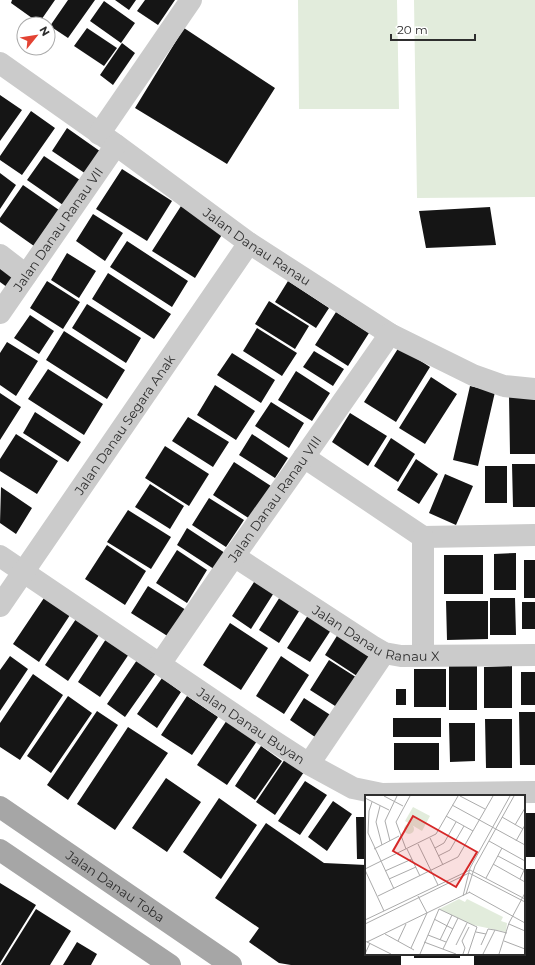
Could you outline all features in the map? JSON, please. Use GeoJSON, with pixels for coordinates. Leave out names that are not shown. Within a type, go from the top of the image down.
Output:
{"type":"FeatureCollection","features":[{"type":"Feature","properties":{"kind":"main road","name":"Jalan Danau Toba"},"geometry":{"type":"LineString","coordinates":[[0,807],[231,965]]}},
{"type":"Feature","properties":{"kind":"main road"},"geometry":{"type":"LineString","coordinates":[[0,850],[170,965]]}},
{"type":"Feature","properties":{"kind":"street","name":"Jalan Danau Ranau VII"},"geometry":{"type":"LineString","coordinates":[[0,313],[26,275],[191,0]]}},
{"type":"Feature","properties":{"kind":"street","name":"Jalan Danau Ranau"},"geometry":{"type":"LineString","coordinates":[[0,63],[249,243],[390,334],[473,375],[504,386],[535,389]]}},
{"type":"Feature","properties":{"kind":"street","name":"Jalan Danau Segara Anak"},"geometry":{"type":"LineString","coordinates":[[0,606],[249,243]]}},
{"type":"Feature","properties":{"kind":"street"},"geometry":{"type":"LineString","coordinates":[[0,256],[26,275]]}},
{"type":"Feature","properties":{"kind":"street","name":"Jalan Danau Ranau VIII"},"geometry":{"type":"LineString","coordinates":[[160,664],[390,334]]}},
{"type":"Feature","properties":{"kind":"street"},"geometry":{"type":"LineString","coordinates":[[304,457],[423,537],[535,535]]}},
{"type":"Feature","properties":{"kind":"street"},"geometry":{"type":"LineString","coordinates":[[423,537],[423,655]]}},
{"type":"Feature","properties":{"kind":"street","name":"Jalan Danau Buyan"},"geometry":{"type":"LineString","coordinates":[[0,556],[269,738],[309,764],[353,788],[382,794],[535,792]]}},
{"type":"Feature","properties":{"kind":"street","name":"Jalan Danau Ranau X"},"geometry":{"type":"LineString","coordinates":[[234,556],[384,653],[401,656],[535,655]]}},
{"type":"Feature","properties":{"kind":"street"},"geometry":{"type":"LineString","coordinates":[[309,764],[384,653]]}},
{"type":"Feature","properties":{"kind":"green space"},"geometry":{"type":"Polygon","coordinates":[[[298,0],[397,0],[399,109],[299,109],[298,0]]]}},
{"type":"Feature","properties":{"kind":"green space"},"geometry":{"type":"Polygon","coordinates":[[[414,0],[535,0],[535,197],[417,198],[414,0]]]}},
{"type":"Feature","properties":{"kind":"building"},"geometry":{"type":"Polygon","coordinates":[[[12,0],[55,0],[44,16],[29,16],[11,3],[12,0]]]}},
{"type":"Feature","properties":{"kind":"building"},"geometry":{"type":"Polygon","coordinates":[[[68,0],[95,0],[68,38],[56,30],[56,17],[68,0]]]}},
{"type":"Feature","properties":{"kind":"building"},"geometry":{"type":"Polygon","coordinates":[[[115,0],[136,0],[129,10],[115,0]]]}},
{"type":"Feature","properties":{"kind":"building"},"geometry":{"type":"Polygon","coordinates":[[[145,0],[175,0],[158,25],[137,11],[145,0]]]}},
{"type":"Feature","properties":{"kind":"building"},"geometry":{"type":"Polygon","coordinates":[[[104,1],[135,23],[121,43],[90,21],[104,1]]]}},
{"type":"Feature","properties":{"kind":"building"},"geometry":{"type":"Polygon","coordinates":[[[87,28],[117,48],[104,66],[74,46],[87,28]]]}},
{"type":"Feature","properties":{"kind":"building"},"geometry":{"type":"Polygon","coordinates":[[[184,28],[275,88],[227,164],[135,108],[184,28]]]}},
{"type":"Feature","properties":{"kind":"building"},"geometry":{"type":"Polygon","coordinates":[[[122,43],[135,53],[113,85],[100,75],[122,43]]]}},
{"type":"Feature","properties":{"kind":"building"},"geometry":{"type":"Polygon","coordinates":[[[0,95],[22,110],[0,141],[0,95]]]}},
{"type":"Feature","properties":{"kind":"building"},"geometry":{"type":"Polygon","coordinates":[[[31,111],[55,128],[22,175],[0,160],[0,156],[31,111]]]}},
{"type":"Feature","properties":{"kind":"building"},"geometry":{"type":"Polygon","coordinates":[[[67,128],[104,154],[89,176],[52,151],[67,128]]]}},
{"type":"Feature","properties":{"kind":"building"},"geometry":{"type":"Polygon","coordinates":[[[44,156],[80,180],[63,205],[27,180],[44,156]]]}},
{"type":"Feature","properties":{"kind":"building"},"geometry":{"type":"Polygon","coordinates":[[[122,169],[172,201],[147,241],[96,209],[122,169]]]}},
{"type":"Feature","properties":{"kind":"building"},"geometry":{"type":"Polygon","coordinates":[[[0,173],[16,185],[0,209],[0,173]]]}},
{"type":"Feature","properties":{"kind":"building"},"geometry":{"type":"Polygon","coordinates":[[[23,185],[59,210],[34,246],[0,222],[0,218],[23,185]]]}},
{"type":"Feature","properties":{"kind":"building"},"geometry":{"type":"Polygon","coordinates":[[[181,206],[223,233],[195,278],[152,251],[181,206]]]}},
{"type":"Feature","properties":{"kind":"building"},"geometry":{"type":"Polygon","coordinates":[[[490,207],[496,245],[426,248],[419,211],[490,207]]]}},
{"type":"Feature","properties":{"kind":"building"},"geometry":{"type":"Polygon","coordinates":[[[93,214],[123,233],[105,261],[76,241],[93,214]]]}},
{"type":"Feature","properties":{"kind":"building"},"geometry":{"type":"Polygon","coordinates":[[[127,241],[188,281],[172,307],[110,267],[127,241]]]}},
{"type":"Feature","properties":{"kind":"building"},"geometry":{"type":"Polygon","coordinates":[[[67,253],[96,271],[79,298],[51,280],[67,253]]]}},
{"type":"Feature","properties":{"kind":"building"},"geometry":{"type":"Polygon","coordinates":[[[0,261],[21,275],[11,290],[0,282],[0,261]]]}},
{"type":"Feature","properties":{"kind":"building"},"geometry":{"type":"Polygon","coordinates":[[[108,273],[171,314],[154,339],[92,299],[108,273]]]}},
{"type":"Feature","properties":{"kind":"building"},"geometry":{"type":"Polygon","coordinates":[[[47,281],[80,302],[63,329],[30,308],[47,281]]]}},
{"type":"Feature","properties":{"kind":"building"},"geometry":{"type":"Polygon","coordinates":[[[288,281],[329,308],[316,328],[275,302],[288,281]]]}},
{"type":"Feature","properties":{"kind":"building"},"geometry":{"type":"Polygon","coordinates":[[[269,301],[309,326],[295,349],[255,324],[269,301]]]}},
{"type":"Feature","properties":{"kind":"building"},"geometry":{"type":"Polygon","coordinates":[[[87,304],[141,338],[126,363],[72,328],[87,304]]]}},
{"type":"Feature","properties":{"kind":"building"},"geometry":{"type":"Polygon","coordinates":[[[336,312],[369,333],[348,366],[315,345],[336,312]]]}},
{"type":"Feature","properties":{"kind":"building"},"geometry":{"type":"Polygon","coordinates":[[[30,315],[54,331],[39,354],[14,338],[30,315]]]}},
{"type":"Feature","properties":{"kind":"building"},"geometry":{"type":"Polygon","coordinates":[[[257,328],[297,353],[282,376],[243,351],[257,328]]]}},
{"type":"Feature","properties":{"kind":"building"},"geometry":{"type":"Polygon","coordinates":[[[64,331],[125,370],[107,399],[46,360],[64,331]]]}},
{"type":"Feature","properties":{"kind":"building"},"geometry":{"type":"Polygon","coordinates":[[[7,342],[38,361],[16,396],[0,385],[0,353],[7,342]]]}},
{"type":"Feature","properties":{"kind":"building"},"geometry":{"type":"Polygon","coordinates":[[[399,347],[430,367],[396,422],[364,402],[399,347]]]}},
{"type":"Feature","properties":{"kind":"building"},"geometry":{"type":"Polygon","coordinates":[[[314,351],[344,369],[333,386],[303,367],[314,351]]]}},
{"type":"Feature","properties":{"kind":"building"},"geometry":{"type":"Polygon","coordinates":[[[232,353],[275,380],[261,403],[217,375],[232,353]]]}},
{"type":"Feature","properties":{"kind":"building"},"geometry":{"type":"Polygon","coordinates":[[[48,369],[103,404],[84,435],[28,399],[48,369]]]}},
{"type":"Feature","properties":{"kind":"building"},"geometry":{"type":"Polygon","coordinates":[[[296,371],[330,393],[312,421],[278,400],[296,371]]]}},
{"type":"Feature","properties":{"kind":"building"},"geometry":{"type":"Polygon","coordinates":[[[431,377],[457,394],[425,444],[399,428],[431,377]]]}},
{"type":"Feature","properties":{"kind":"building"},"geometry":{"type":"Polygon","coordinates":[[[215,385],[255,411],[236,440],[197,415],[215,385]]]}},
{"type":"Feature","properties":{"kind":"building"},"geometry":{"type":"Polygon","coordinates":[[[470,386],[495,392],[478,466],[453,460],[470,386]]]}},
{"type":"Feature","properties":{"kind":"building"},"geometry":{"type":"Polygon","coordinates":[[[0,393],[21,407],[0,440],[0,393]]]}},
{"type":"Feature","properties":{"kind":"building"},"geometry":{"type":"Polygon","coordinates":[[[509,396],[535,396],[535,454],[510,454],[509,396]]]}},
{"type":"Feature","properties":{"kind":"building"},"geometry":{"type":"Polygon","coordinates":[[[271,402],[304,423],[289,448],[255,426],[271,402]]]}},
{"type":"Feature","properties":{"kind":"building"},"geometry":{"type":"Polygon","coordinates":[[[35,412],[81,442],[68,462],[23,433],[35,412]]]}},
{"type":"Feature","properties":{"kind":"building"},"geometry":{"type":"Polygon","coordinates":[[[350,413],[387,436],[368,466],[332,442],[350,413]]]}},
{"type":"Feature","properties":{"kind":"building"},"geometry":{"type":"Polygon","coordinates":[[[188,417],[229,442],[213,467],[172,441],[188,417]]]}},
{"type":"Feature","properties":{"kind":"building"},"geometry":{"type":"Polygon","coordinates":[[[16,434],[58,461],[37,494],[0,471],[0,459],[16,434]]]}},
{"type":"Feature","properties":{"kind":"building"},"geometry":{"type":"Polygon","coordinates":[[[252,434],[288,458],[275,478],[239,455],[252,434]]]}},
{"type":"Feature","properties":{"kind":"building"},"geometry":{"type":"Polygon","coordinates":[[[391,438],[415,454],[398,482],[374,466],[391,438]]]}},
{"type":"Feature","properties":{"kind":"building"},"geometry":{"type":"Polygon","coordinates":[[[165,446],[209,474],[189,506],[145,478],[165,446]]]}},
{"type":"Feature","properties":{"kind":"building"},"geometry":{"type":"Polygon","coordinates":[[[416,459],[438,474],[419,504],[397,490],[416,459]]]}},
{"type":"Feature","properties":{"kind":"building"},"geometry":{"type":"Polygon","coordinates":[[[234,462],[271,486],[250,519],[213,495],[234,462]]]}},
{"type":"Feature","properties":{"kind":"building"},"geometry":{"type":"Polygon","coordinates":[[[512,464],[535,464],[535,507],[513,507],[512,464]]]}},
{"type":"Feature","properties":{"kind":"building"},"geometry":{"type":"Polygon","coordinates":[[[485,466],[507,466],[507,503],[485,503],[485,466]]]}},
{"type":"Feature","properties":{"kind":"building"},"geometry":{"type":"Polygon","coordinates":[[[445,474],[473,486],[456,525],[429,513],[445,474]]]}},
{"type":"Feature","properties":{"kind":"building"},"geometry":{"type":"Polygon","coordinates":[[[150,484],[184,506],[170,529],[135,507],[150,484]]]}},
{"type":"Feature","properties":{"kind":"building"},"geometry":{"type":"Polygon","coordinates":[[[1,487],[32,508],[16,534],[0,523],[1,487]]]}},
{"type":"Feature","properties":{"kind":"building"},"geometry":{"type":"Polygon","coordinates":[[[209,498],[244,520],[226,547],[192,525],[209,498]]]}},
{"type":"Feature","properties":{"kind":"building"},"geometry":{"type":"Polygon","coordinates":[[[128,510],[171,537],[151,569],[107,542],[128,510]]]}},
{"type":"Feature","properties":{"kind":"building"},"geometry":{"type":"Polygon","coordinates":[[[187,528],[228,555],[217,571],[177,545],[187,528]]]}},
{"type":"Feature","properties":{"kind":"building"},"geometry":{"type":"Polygon","coordinates":[[[107,545],[146,571],[125,605],[85,579],[107,545]]]}},
{"type":"Feature","properties":{"kind":"building"},"geometry":{"type":"Polygon","coordinates":[[[177,550],[207,570],[187,603],[156,583],[177,550]]]}},
{"type":"Feature","properties":{"kind":"building"},"geometry":{"type":"Polygon","coordinates":[[[516,553],[516,590],[494,590],[494,554],[516,553]]]}},
{"type":"Feature","properties":{"kind":"building"},"geometry":{"type":"Polygon","coordinates":[[[444,555],[483,555],[483,594],[444,594],[444,555]]]}},
{"type":"Feature","properties":{"kind":"building"},"geometry":{"type":"Polygon","coordinates":[[[524,560],[535,560],[535,598],[524,598],[524,560]]]}},
{"type":"Feature","properties":{"kind":"building"},"geometry":{"type":"Polygon","coordinates":[[[258,576],[277,588],[251,629],[232,616],[258,576]]]}},
{"type":"Feature","properties":{"kind":"building"},"geometry":{"type":"Polygon","coordinates":[[[148,586],[186,610],[169,637],[131,613],[148,586]]]}},
{"type":"Feature","properties":{"kind":"building"},"geometry":{"type":"Polygon","coordinates":[[[283,592],[303,605],[279,643],[259,630],[283,592]]]}},
{"type":"Feature","properties":{"kind":"building"},"geometry":{"type":"Polygon","coordinates":[[[46,595],[72,612],[39,662],[13,644],[46,595]]]}},
{"type":"Feature","properties":{"kind":"building"},"geometry":{"type":"Polygon","coordinates":[[[490,598],[515,598],[516,635],[490,635],[490,598]]]}},
{"type":"Feature","properties":{"kind":"building"},"geometry":{"type":"Polygon","coordinates":[[[446,601],[488,601],[488,639],[447,640],[446,601]]]}},
{"type":"Feature","properties":{"kind":"building"},"geometry":{"type":"Polygon","coordinates":[[[522,602],[535,602],[535,629],[522,629],[522,602]]]}},
{"type":"Feature","properties":{"kind":"building"},"geometry":{"type":"Polygon","coordinates":[[[310,612],[333,627],[310,662],[287,648],[310,612]]]}},
{"type":"Feature","properties":{"kind":"building"},"geometry":{"type":"Polygon","coordinates":[[[78,616],[101,632],[68,681],[45,665],[78,616]]]}},
{"type":"Feature","properties":{"kind":"building"},"geometry":{"type":"Polygon","coordinates":[[[230,623],[268,648],[241,690],[203,665],[230,623]]]}},
{"type":"Feature","properties":{"kind":"building"},"geometry":{"type":"Polygon","coordinates":[[[340,631],[372,651],[357,676],[325,655],[340,631]]]}},
{"type":"Feature","properties":{"kind":"building"},"geometry":{"type":"Polygon","coordinates":[[[106,639],[129,654],[100,697],[78,682],[106,639]]]}},
{"type":"Feature","properties":{"kind":"building"},"geometry":{"type":"Polygon","coordinates":[[[10,656],[28,669],[0,711],[0,670],[10,656]]]}},
{"type":"Feature","properties":{"kind":"building"},"geometry":{"type":"Polygon","coordinates":[[[281,656],[309,675],[284,714],[256,696],[281,656]]]}},
{"type":"Feature","properties":{"kind":"building"},"geometry":{"type":"Polygon","coordinates":[[[137,660],[156,673],[125,717],[107,704],[137,660]]]}},
{"type":"Feature","properties":{"kind":"building"},"geometry":{"type":"Polygon","coordinates":[[[329,660],[362,681],[343,711],[310,690],[329,660]]]}},
{"type":"Feature","properties":{"kind":"building"},"geometry":{"type":"Polygon","coordinates":[[[449,665],[477,665],[477,710],[449,710],[449,665]]]}},
{"type":"Feature","properties":{"kind":"building"},"geometry":{"type":"Polygon","coordinates":[[[512,666],[512,708],[484,708],[484,667],[512,666]]]}},
{"type":"Feature","properties":{"kind":"building"},"geometry":{"type":"Polygon","coordinates":[[[414,669],[446,669],[446,707],[414,707],[414,669]]]}},
{"type":"Feature","properties":{"kind":"building"},"geometry":{"type":"Polygon","coordinates":[[[521,672],[535,672],[535,705],[521,705],[521,672]]]}},
{"type":"Feature","properties":{"kind":"building"},"geometry":{"type":"Polygon","coordinates":[[[33,674],[63,695],[20,760],[0,747],[0,723],[33,674]]]}},
{"type":"Feature","properties":{"kind":"building"},"geometry":{"type":"Polygon","coordinates":[[[162,678],[181,692],[157,728],[137,714],[162,678]]]}},
{"type":"Feature","properties":{"kind":"building"},"geometry":{"type":"Polygon","coordinates":[[[396,689],[406,689],[406,705],[396,705],[396,689]]]}},
{"type":"Feature","properties":{"kind":"building"},"geometry":{"type":"Polygon","coordinates":[[[68,696],[92,713],[51,773],[27,756],[68,696]]]}},
{"type":"Feature","properties":{"kind":"building"},"geometry":{"type":"Polygon","coordinates":[[[187,696],[218,717],[192,755],[161,735],[187,696]]]}},
{"type":"Feature","properties":{"kind":"building"},"geometry":{"type":"Polygon","coordinates":[[[304,698],[332,716],[318,739],[290,720],[304,698]]]}},
{"type":"Feature","properties":{"kind":"building"},"geometry":{"type":"Polygon","coordinates":[[[97,711],[118,725],[68,800],[47,785],[97,711]]]}},
{"type":"Feature","properties":{"kind":"building"},"geometry":{"type":"Polygon","coordinates":[[[519,712],[535,712],[535,765],[520,765],[519,712]]]}},
{"type":"Feature","properties":{"kind":"building"},"geometry":{"type":"Polygon","coordinates":[[[393,718],[441,718],[441,737],[393,737],[393,718]]]}},
{"type":"Feature","properties":{"kind":"building"},"geometry":{"type":"Polygon","coordinates":[[[485,719],[512,719],[512,768],[486,768],[485,719]]]}},
{"type":"Feature","properties":{"kind":"building"},"geometry":{"type":"Polygon","coordinates":[[[227,720],[257,741],[227,785],[197,765],[227,720]]]}},
{"type":"Feature","properties":{"kind":"building"},"geometry":{"type":"Polygon","coordinates":[[[449,723],[475,723],[475,761],[450,762],[449,723]]]}},
{"type":"Feature","properties":{"kind":"building"},"geometry":{"type":"Polygon","coordinates":[[[128,727],[168,753],[115,830],[77,804],[128,727]]]}},
{"type":"Feature","properties":{"kind":"building"},"geometry":{"type":"Polygon","coordinates":[[[394,743],[439,743],[439,770],[394,770],[394,743]]]}},
{"type":"Feature","properties":{"kind":"building"},"geometry":{"type":"Polygon","coordinates":[[[261,746],[282,761],[255,800],[235,786],[261,746]]]}},
{"type":"Feature","properties":{"kind":"building"},"geometry":{"type":"Polygon","coordinates":[[[285,759],[304,772],[275,815],[256,802],[285,759]]]}},
{"type":"Feature","properties":{"kind":"building"},"geometry":{"type":"Polygon","coordinates":[[[166,778],[201,802],[167,852],[132,828],[166,778]]]}},
{"type":"Feature","properties":{"kind":"building"},"geometry":{"type":"Polygon","coordinates":[[[305,781],[327,795],[300,835],[278,821],[305,781]]]}},
{"type":"Feature","properties":{"kind":"building"},"geometry":{"type":"Polygon","coordinates":[[[219,798],[257,825],[221,879],[183,852],[219,798]]]}},
{"type":"Feature","properties":{"kind":"building"},"geometry":{"type":"Polygon","coordinates":[[[333,801],[352,814],[327,851],[308,837],[333,801]]]}},
{"type":"Feature","properties":{"kind":"building"},"geometry":{"type":"Polygon","coordinates":[[[525,813],[535,813],[535,857],[525,857],[525,813]]]}},
{"type":"Feature","properties":{"kind":"building"},"geometry":{"type":"Polygon","coordinates":[[[356,817],[365,817],[365,859],[357,859],[356,817]]]}},
{"type":"Feature","properties":{"kind":"building"},"geometry":{"type":"Polygon","coordinates":[[[266,823],[324,863],[365,865],[365,955],[401,955],[401,965],[291,965],[279,963],[249,942],[259,928],[215,898],[266,823]]]}},
{"type":"Feature","properties":{"kind":"building"},"geometry":{"type":"Polygon","coordinates":[[[525,869],[535,869],[535,965],[474,965],[474,955],[525,955],[525,869]]]}},
{"type":"Feature","properties":{"kind":"building"},"geometry":{"type":"Polygon","coordinates":[[[0,883],[36,905],[0,963],[0,883]]]}},
{"type":"Feature","properties":{"kind":"building"},"geometry":{"type":"Polygon","coordinates":[[[36,909],[71,931],[50,965],[1,965],[36,909]]]}},
{"type":"Feature","properties":{"kind":"building"},"geometry":{"type":"Polygon","coordinates":[[[77,942],[97,954],[91,965],[63,965],[77,942]]]}},
{"type":"Feature","properties":{"kind":"building"},"geometry":{"type":"Polygon","coordinates":[[[414,955],[460,955],[460,958],[414,958],[414,955]]]}}]}
